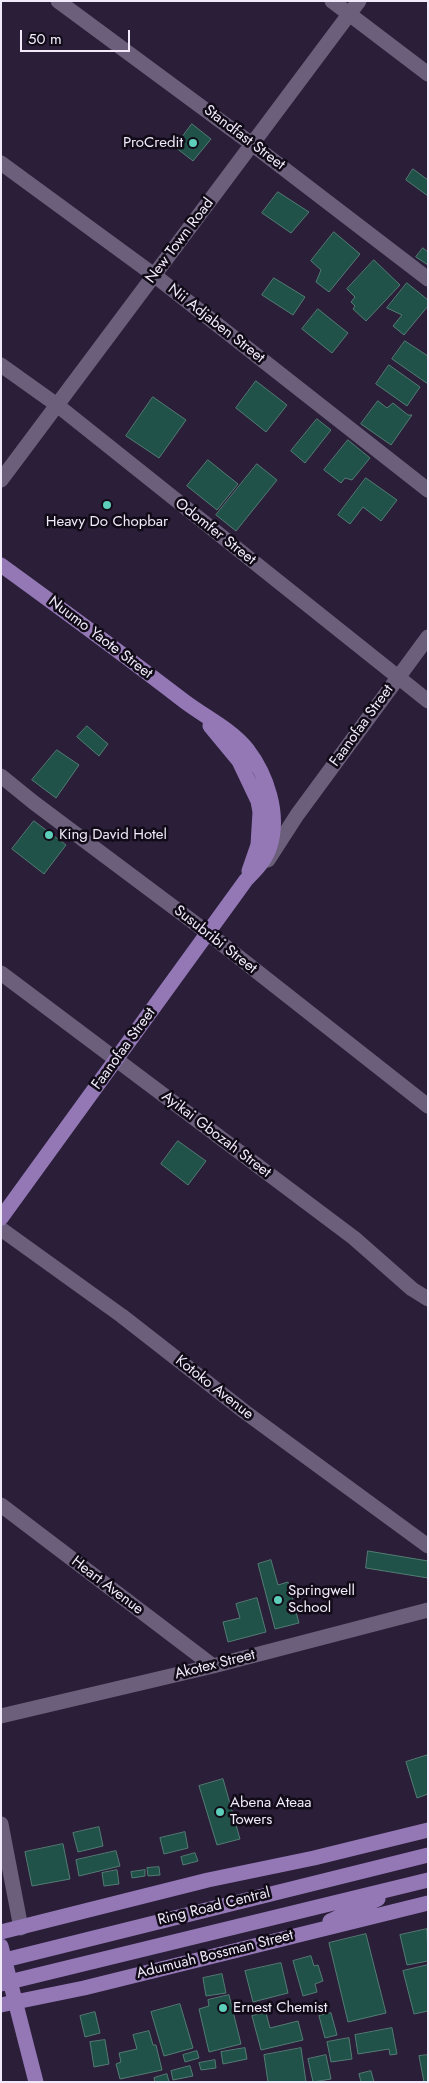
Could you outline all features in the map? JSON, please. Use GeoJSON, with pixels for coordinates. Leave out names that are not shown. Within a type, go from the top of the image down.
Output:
{"type":"FeatureCollection","features":[{"type":"Feature","properties":{"kind":"main road","name":"Nuumo Yaote Street"},"geometry":{"type":"LineString","coordinates":[[1,564],[197,712],[222,727],[248,750],[267,782],[272,806],[273,834],[270,847],[262,862],[246,880]]}},
{"type":"Feature","properties":{"kind":"main road","name":"Nuumo Yaote Street"},"geometry":{"type":"LineString","coordinates":[[197,712],[239,761],[243,773],[258,801],[260,812],[258,845],[246,880]]}},
{"type":"Feature","properties":{"kind":"main road","name":"Faanofaa Street"},"geometry":{"type":"LineString","coordinates":[[1,1218],[246,880]]}},
{"type":"Feature","properties":{"kind":"main road","name":"Ring Road Central"},"geometry":{"type":"LineString","coordinates":[[1,1932],[208,1880],[314,1858],[428,1830]]}},
{"type":"Feature","properties":{"kind":"main road","name":"Ring Road Central"},"geometry":{"type":"LineString","coordinates":[[1,1961],[428,1855]]}},
{"type":"Feature","properties":{"kind":"main road","name":"Ring Road Central"},"geometry":{"type":"LineString","coordinates":[[1,1984],[424,1881]]}},
{"type":"Feature","properties":{"kind":"main road"},"geometry":{"type":"LineString","coordinates":[[297,1935],[424,1881]]}},
{"type":"Feature","properties":{"kind":"main road","name":"Adumuah Bossman Street"},"geometry":{"type":"LineString","coordinates":[[1,2005],[84,1988],[428,1903]]}},
{"type":"Feature","properties":{"kind":"main road"},"geometry":{"type":"LineString","coordinates":[[1,1946],[36,2082]]}},
{"type":"Feature","properties":{"kind":"street","name":"Standfast Street"},"geometry":{"type":"LineString","coordinates":[[58,1],[254,145],[428,278]]}},
{"type":"Feature","properties":{"kind":"street"},"geometry":{"type":"LineString","coordinates":[[332,1],[428,74]]}},
{"type":"Feature","properties":{"kind":"street","name":"New Town Road"},"geometry":{"type":"LineString","coordinates":[[1,480],[254,145],[359,1]]}},
{"type":"Feature","properties":{"kind":"street","name":"Nii Adjaben Street"},"geometry":{"type":"LineString","coordinates":[[1,163],[154,275],[428,490]]}},
{"type":"Feature","properties":{"kind":"street","name":"Odomfer Street"},"geometry":{"type":"LineString","coordinates":[[1,365],[57,405],[428,700]]}},
{"type":"Feature","properties":{"kind":"street","name":"Faanofaa Street"},"geometry":{"type":"LineString","coordinates":[[262,862],[267,861],[297,815],[428,637]]}},
{"type":"Feature","properties":{"kind":"street","name":"Susubribi Street"},"geometry":{"type":"LineString","coordinates":[[1,776],[208,933],[428,1106]]}},
{"type":"Feature","properties":{"kind":"street","name":"Ayikai Gbozah Street"},"geometry":{"type":"LineString","coordinates":[[1,973],[354,1238],[412,1289],[428,1299]]}},
{"type":"Feature","properties":{"kind":"street","name":"Kotoko Avenue"},"geometry":{"type":"LineString","coordinates":[[1,1229],[122,1316],[245,1412],[428,1546]]}},
{"type":"Feature","properties":{"kind":"street","name":"Heart Avenue"},"geometry":{"type":"LineString","coordinates":[[1,1505],[213,1666]]}},
{"type":"Feature","properties":{"kind":"street","name":"Akotex Street"},"geometry":{"type":"LineString","coordinates":[[1,1716],[213,1666],[428,1610]]}},
{"type":"Feature","properties":{"kind":"street"},"geometry":{"type":"LineString","coordinates":[[1,1824],[21,1928]]}},
{"type":"Feature","properties":{"kind":"building","name":"ProCredit"},"geometry":{"type":"Polygon","coordinates":[[[192,124],[211,139],[193,161],[175,147],[192,124]]]}},
{"type":"Feature","properties":{"kind":"building"},"geometry":{"type":"Polygon","coordinates":[[[413,169],[428,180],[428,196],[406,180],[413,169]]]}},
{"type":"Feature","properties":{"kind":"building"},"geometry":{"type":"Polygon","coordinates":[[[278,192],[309,212],[291,233],[262,213],[278,192]]]}},
{"type":"Feature","properties":{"kind":"building"},"geometry":{"type":"Polygon","coordinates":[[[334,232],[360,254],[329,292],[316,282],[321,270],[311,261],[334,232]]]}},
{"type":"Feature","properties":{"kind":"building"},"geometry":{"type":"Polygon","coordinates":[[[423,248],[428,252],[428,265],[416,257],[423,248]]]}},
{"type":"Feature","properties":{"kind":"building"},"geometry":{"type":"Polygon","coordinates":[[[374,260],[400,285],[366,321],[353,309],[355,306],[351,302],[355,297],[347,289],[374,260]]]}},
{"type":"Feature","properties":{"kind":"building"},"geometry":{"type":"Polygon","coordinates":[[[274,278],[305,297],[293,315],[262,295],[274,278]]]}},
{"type":"Feature","properties":{"kind":"building"},"geometry":{"type":"Polygon","coordinates":[[[407,283],[428,300],[428,306],[404,335],[393,326],[402,315],[387,308],[407,283]]]}},
{"type":"Feature","properties":{"kind":"building"},"geometry":{"type":"Polygon","coordinates":[[[318,309],[348,333],[332,353],[302,329],[318,309]]]}},
{"type":"Feature","properties":{"kind":"building"},"geometry":{"type":"Polygon","coordinates":[[[405,341],[428,356],[428,384],[392,359],[405,341]]]}},
{"type":"Feature","properties":{"kind":"building"},"geometry":{"type":"Polygon","coordinates":[[[389,365],[420,387],[407,406],[376,384],[389,365]]]}},
{"type":"Feature","properties":{"kind":"building"},"geometry":{"type":"Polygon","coordinates":[[[256,381],[287,405],[266,432],[236,408],[256,381]]]}},
{"type":"Feature","properties":{"kind":"building"},"geometry":{"type":"Polygon","coordinates":[[[153,397],[186,420],[159,458],[126,436],[153,397]]]}},
{"type":"Feature","properties":{"kind":"building"},"geometry":{"type":"Polygon","coordinates":[[[378,401],[387,408],[393,403],[408,415],[412,415],[391,445],[361,424],[378,401]]]}},
{"type":"Feature","properties":{"kind":"building"},"geometry":{"type":"Polygon","coordinates":[[[317,419],[331,430],[305,463],[291,451],[317,419]]]}},
{"type":"Feature","properties":{"kind":"building"},"geometry":{"type":"Polygon","coordinates":[[[348,440],[370,458],[352,480],[345,478],[341,483],[324,470],[348,440]]]}},
{"type":"Feature","properties":{"kind":"building"},"geometry":{"type":"Polygon","coordinates":[[[208,460],[238,484],[217,510],[187,486],[208,460]]]}},
{"type":"Feature","properties":{"kind":"building"},"geometry":{"type":"Polygon","coordinates":[[[257,464],[277,480],[236,531],[216,515],[257,464]]]}},
{"type":"Feature","properties":{"kind":"building"},"geometry":{"type":"Polygon","coordinates":[[[366,478],[397,500],[381,521],[363,507],[350,524],[338,515],[366,478]]]}},
{"type":"Feature","properties":{"kind":"building"},"geometry":{"type":"Polygon","coordinates":[[[87,726],[108,744],[99,756],[77,737],[87,726]]]}},
{"type":"Feature","properties":{"kind":"building"},"geometry":{"type":"Polygon","coordinates":[[[57,750],[79,765],[56,798],[32,780],[57,750]]]}},
{"type":"Feature","properties":{"kind":"building"},"geometry":{"type":"Polygon","coordinates":[[[34,821],[66,845],[44,874],[12,849],[34,821]]]}},
{"type":"Feature","properties":{"kind":"building"},"geometry":{"type":"Polygon","coordinates":[[[178,1141],[206,1161],[188,1185],[161,1164],[178,1141]]]}},
{"type":"Feature","properties":{"kind":"building"},"geometry":{"type":"Polygon","coordinates":[[[368,1551],[428,1561],[428,1578],[366,1568],[368,1551]]]}},
{"type":"Feature","properties":{"kind":"building"},"geometry":{"type":"Polygon","coordinates":[[[271,1560],[278,1585],[288,1582],[299,1623],[275,1629],[258,1564],[271,1560]]]}},
{"type":"Feature","properties":{"kind":"building"},"geometry":{"type":"Polygon","coordinates":[[[257,1598],[266,1632],[228,1642],[223,1622],[240,1618],[236,1604],[257,1598]]]}},
{"type":"Feature","properties":{"kind":"building"},"geometry":{"type":"Polygon","coordinates":[[[428,1755],[428,1794],[417,1798],[406,1762],[428,1755]]]}},
{"type":"Feature","properties":{"kind":"building","name":"Abena Ateaa Towers"},"geometry":{"type":"Polygon","coordinates":[[[223,1779],[240,1839],[217,1845],[199,1786],[223,1779]]]}},
{"type":"Feature","properties":{"kind":"building"},"geometry":{"type":"Polygon","coordinates":[[[99,1827],[103,1846],[78,1852],[73,1833],[99,1827]]]}},
{"type":"Feature","properties":{"kind":"building"},"geometry":{"type":"Polygon","coordinates":[[[185,1832],[188,1848],[164,1854],[160,1838],[185,1832]]]}},
{"type":"Feature","properties":{"kind":"building"},"geometry":{"type":"Polygon","coordinates":[[[63,1844],[70,1879],[32,1886],[25,1852],[63,1844]]]}},
{"type":"Feature","properties":{"kind":"building"},"geometry":{"type":"Polygon","coordinates":[[[116,1851],[120,1866],[79,1876],[76,1860],[116,1851]]]}},
{"type":"Feature","properties":{"kind":"building"},"geometry":{"type":"Polygon","coordinates":[[[195,1853],[198,1861],[183,1865],[181,1857],[195,1853]]]}},
{"type":"Feature","properties":{"kind":"building"},"geometry":{"type":"Polygon","coordinates":[[[159,1867],[160,1875],[148,1876],[147,1868],[159,1867]]]}},
{"type":"Feature","properties":{"kind":"building"},"geometry":{"type":"Polygon","coordinates":[[[117,1870],[119,1884],[104,1886],[102,1873],[117,1870]]]}},
{"type":"Feature","properties":{"kind":"building"},"geometry":{"type":"Polygon","coordinates":[[[145,1870],[145,1876],[132,1878],[131,1872],[145,1870]]]}},
{"type":"Feature","properties":{"kind":"building"},"geometry":{"type":"Polygon","coordinates":[[[427,1929],[428,1961],[407,1965],[400,1935],[427,1929]]]}},
{"type":"Feature","properties":{"kind":"building"},"geometry":{"type":"Polygon","coordinates":[[[366,1934],[386,2013],[348,2022],[329,1943],[366,1934]]]}},
{"type":"Feature","properties":{"kind":"building"},"geometry":{"type":"Polygon","coordinates":[[[311,1956],[314,1966],[318,1965],[323,1981],[315,1984],[317,1992],[303,1996],[293,1961],[311,1956]]]}},
{"type":"Feature","properties":{"kind":"building"},"geometry":{"type":"Polygon","coordinates":[[[281,1963],[288,1993],[253,2002],[245,1971],[281,1963]]]}},
{"type":"Feature","properties":{"kind":"building"},"geometry":{"type":"Polygon","coordinates":[[[428,1965],[428,2011],[414,2014],[403,1971],[428,1965]]]}},
{"type":"Feature","properties":{"kind":"building"},"geometry":{"type":"Polygon","coordinates":[[[222,1974],[226,1993],[206,1996],[203,1978],[222,1974]]]}},
{"type":"Feature","properties":{"kind":"building"},"geometry":{"type":"Polygon","coordinates":[[[229,1995],[241,2044],[209,2052],[199,2009],[209,2006],[208,2000],[229,1995]]]}},
{"type":"Feature","properties":{"kind":"building"},"geometry":{"type":"Polygon","coordinates":[[[180,2004],[193,2048],[164,2056],[151,2012],[180,2004]]]}},
{"type":"Feature","properties":{"kind":"building"},"geometry":{"type":"Polygon","coordinates":[[[95,2012],[100,2033],[85,2037],[80,2016],[95,2012]]]}},
{"type":"Feature","properties":{"kind":"building"},"geometry":{"type":"Polygon","coordinates":[[[266,2013],[270,2028],[298,2021],[303,2040],[261,2050],[252,2016],[266,2013]]]}},
{"type":"Feature","properties":{"kind":"building"},"geometry":{"type":"Polygon","coordinates":[[[331,2013],[337,2035],[325,2038],[319,2016],[331,2013]]]}},
{"type":"Feature","properties":{"kind":"building"},"geometry":{"type":"Polygon","coordinates":[[[392,2028],[397,2054],[390,2055],[389,2049],[358,2054],[355,2035],[392,2028]]]}},
{"type":"Feature","properties":{"kind":"building"},"geometry":{"type":"Polygon","coordinates":[[[149,2031],[153,2045],[156,2045],[162,2070],[120,2079],[116,2064],[121,2062],[119,2053],[137,2049],[133,2035],[149,2031]]]}},
{"type":"Feature","properties":{"kind":"building"},"geometry":{"type":"Polygon","coordinates":[[[349,2038],[352,2059],[331,2062],[327,2042],[349,2038]]]}},
{"type":"Feature","properties":{"kind":"building"},"geometry":{"type":"Polygon","coordinates":[[[105,2040],[109,2064],[94,2067],[90,2042],[105,2040]]]}},
{"type":"Feature","properties":{"kind":"building"},"geometry":{"type":"Polygon","coordinates":[[[245,2048],[247,2059],[223,2064],[221,2052],[245,2048]]]}},
{"type":"Feature","properties":{"kind":"building"},"geometry":{"type":"Polygon","coordinates":[[[301,2048],[306,2082],[268,2082],[264,2055],[301,2048]]]}},
{"type":"Feature","properties":{"kind":"building"},"geometry":{"type":"Polygon","coordinates":[[[197,2051],[199,2058],[185,2062],[183,2055],[197,2051]]]}},
{"type":"Feature","properties":{"kind":"building"},"geometry":{"type":"Polygon","coordinates":[[[326,2055],[331,2079],[313,2082],[308,2059],[326,2055]]]}},
{"type":"Feature","properties":{"kind":"building"},"geometry":{"type":"Polygon","coordinates":[[[428,2055],[428,2082],[424,2082],[419,2056],[428,2055]]]}},
{"type":"Feature","properties":{"kind":"building"},"geometry":{"type":"Polygon","coordinates":[[[215,2060],[216,2068],[201,2070],[199,2063],[215,2060]]]}},
{"type":"Feature","properties":{"kind":"building"},"geometry":{"type":"Polygon","coordinates":[[[190,2066],[193,2076],[173,2080],[171,2071],[190,2066]]]}},
{"type":"Feature","properties":{"kind":"building"},"geometry":{"type":"Polygon","coordinates":[[[371,2071],[374,2082],[361,2082],[359,2074],[371,2071]]]}},
{"type":"Feature","properties":{"kind":"building"},"geometry":{"type":"Polygon","coordinates":[[[167,2074],[169,2082],[155,2082],[154,2078],[167,2074]]]}},
{"type":"Feature","properties":{"kind":"place","name":"ProCredit"},"geometry":{"type":"Point","coordinates":[193,143]}},
{"type":"Feature","properties":{"kind":"place","name":"Heavy Do Chopbar"},"geometry":{"type":"Point","coordinates":[107,505]}},
{"type":"Feature","properties":{"kind":"place","name":"King David Hotel"},"geometry":{"type":"Point","coordinates":[49,835]}},
{"type":"Feature","properties":{"kind":"place","name":"Springwell School"},"geometry":{"type":"Point","coordinates":[278,1600]}},
{"type":"Feature","properties":{"kind":"place","name":"Abena Ateaa Towers"},"geometry":{"type":"Point","coordinates":[220,1812]}},
{"type":"Feature","properties":{"kind":"place","name":"Ernest Chemist"},"geometry":{"type":"Point","coordinates":[223,2008]}}]}
